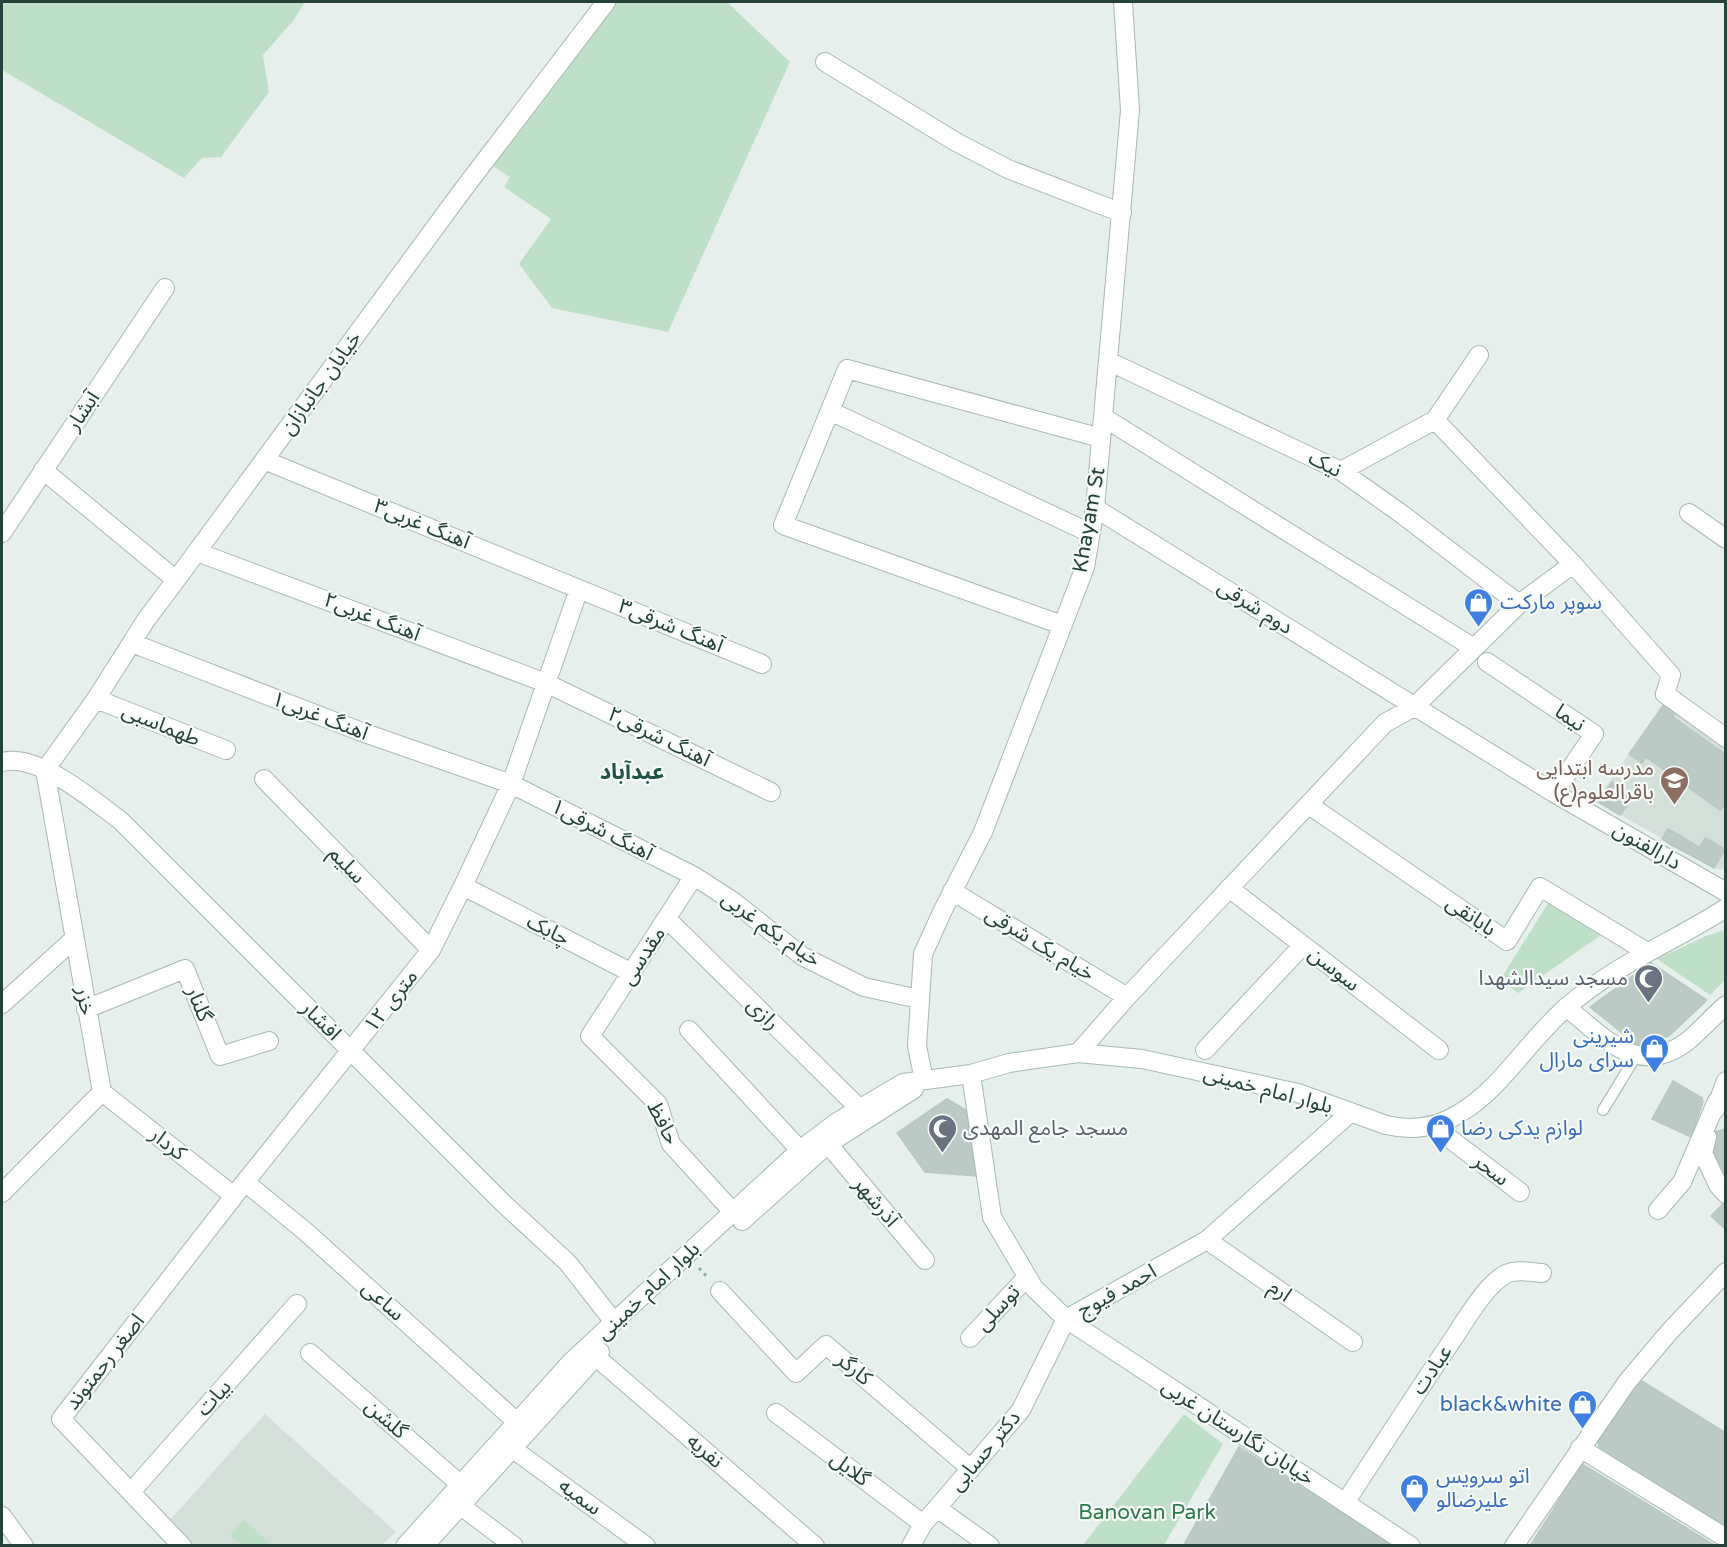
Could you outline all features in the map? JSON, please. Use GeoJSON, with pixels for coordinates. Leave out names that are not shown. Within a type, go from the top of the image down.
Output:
{"type":"FeatureCollection","features":[{"type":"Feature","properties":{"kind":"street","name":"خیابان جانبازان"},"geometry":{"type":"LineString","coordinates":[[45,770],[176,580],[462,191],[606,2]]}},
{"type":"Feature","properties":{"kind":"street","name":"Khayam St"},"geometry":{"type":"LineString","coordinates":[[924,1080],[917,1046],[923,954],[983,832],[1085,567],[1095,508],[1130,110],[1123,2]]}},
{"type":"Feature","properties":{"kind":"street"},"geometry":{"type":"LineString","coordinates":[[825,62],[956,142],[1008,169],[1122,213]]}},
{"type":"Feature","properties":{"kind":"street","name":"آبشار"},"geometry":{"type":"LineString","coordinates":[[2,533],[165,288]]}},
{"type":"Feature","properties":{"kind":"street"},"geometry":{"type":"LineString","coordinates":[[1341,471],[1435,420],[1479,354]]}},
{"type":"Feature","properties":{"kind":"street","name":"نیک"},"geometry":{"type":"LineString","coordinates":[[1108,361],[1341,471],[1519,604]]}},
{"type":"Feature","properties":{"kind":"street"},"geometry":{"type":"LineString","coordinates":[[1062,625],[783,525],[847,369],[1101,438]]}},
{"type":"Feature","properties":{"kind":"street"},"geometry":{"type":"LineString","coordinates":[[830,411],[1090,533]]}},
{"type":"Feature","properties":{"kind":"street"},"geometry":{"type":"LineString","coordinates":[[1103,417],[1474,648]]}},
{"type":"Feature","properties":{"kind":"street"},"geometry":{"type":"LineString","coordinates":[[1435,420],[1573,564],[1671,675],[1665,694],[1725,738]]}},
{"type":"Feature","properties":{"kind":"street","name":"آهنگ غربی۳"},"geometry":{"type":"LineString","coordinates":[[264,460],[579,589]]}},
{"type":"Feature","properties":{"kind":"street"},"geometry":{"type":"LineString","coordinates":[[43,470],[176,580]]}},
{"type":"Feature","properties":{"kind":"street","name":"دوم شرقی"},"geometry":{"type":"LineString","coordinates":[[1095,508],[1414,707]]}},
{"type":"Feature","properties":{"kind":"street"},"geometry":{"type":"LineString","coordinates":[[1689,513],[1725,539]]}},
{"type":"Feature","properties":{"kind":"street","name":"آهنگ غربی۲"},"geometry":{"type":"LineString","coordinates":[[197,552],[546,682]]}},
{"type":"Feature","properties":{"kind":"street"},"geometry":{"type":"LineString","coordinates":[[1078,1053],[1127,997],[1385,723],[1414,707],[1519,604],[1573,564]]}},
{"type":"Feature","properties":{"kind":"street","name":"آهنگ شرقی۳"},"geometry":{"type":"LineString","coordinates":[[579,589],[762,664]]}},
{"type":"Feature","properties":{"kind":"street","name":"۱۲ متری"},"geometry":{"type":"LineString","coordinates":[[240,1189],[430,950],[511,784],[579,589]]}},
{"type":"Feature","properties":{"kind":"street","name":"آهنگ غربی۱"},"geometry":{"type":"LineString","coordinates":[[132,643],[359,731],[511,784]]}},
{"type":"Feature","properties":{"kind":"street","name":"نیما"},"geometry":{"type":"LineString","coordinates":[[1487,662],[1594,734],[1554,793]]}},
{"type":"Feature","properties":{"kind":"street","name":"آهنگ شرقی۲"},"geometry":{"type":"LineString","coordinates":[[546,682],[771,792]]}},
{"type":"Feature","properties":{"kind":"street","name":"طهماسبی"},"geometry":{"type":"LineString","coordinates":[[96,699],[226,750]]}},
{"type":"Feature","properties":{"kind":"street","name":"دارالفنون"},"geometry":{"type":"LineString","coordinates":[[1414,707],[1554,793],[1725,891]]}},
{"type":"Feature","properties":{"kind":"street","name":"افشار"},"geometry":{"type":"LineString","coordinates":[[2,762],[9,760],[45,770],[86,795],[121,821],[503,1203],[568,1263],[614,1322]]}},
{"type":"Feature","properties":{"kind":"street","name":"خزر"},"geometry":{"type":"LineString","coordinates":[[45,770],[102,1092]]}},
{"type":"Feature","properties":{"kind":"street","name":"سلیم"},"geometry":{"type":"LineString","coordinates":[[264,779],[430,950]]}},
{"type":"Feature","properties":{"kind":"street","name":"آهنگ شرقی۱"},"geometry":{"type":"LineString","coordinates":[[511,784],[694,876]]}},
{"type":"Feature","properties":{"kind":"street","name":"بابانقی"},"geometry":{"type":"LineString","coordinates":[[1309,805],[1507,940],[1540,887],[1647,952]]}},
{"type":"Feature","properties":{"kind":"street","name":"مقدسی"},"geometry":{"type":"LineString","coordinates":[[590,1036],[694,876]]}},
{"type":"Feature","properties":{"kind":"street","name":"خیام یکم غربی"},"geometry":{"type":"LineString","coordinates":[[694,876],[734,902],[802,956],[864,987],[919,999]]}},
{"type":"Feature","properties":{"kind":"street","name":"چابک"},"geometry":{"type":"LineString","coordinates":[[463,886],[632,974]]}},
{"type":"Feature","properties":{"kind":"street","name":"سوسن"},"geometry":{"type":"LineString","coordinates":[[1229,888],[1439,1050]]}},
{"type":"Feature","properties":{"kind":"street","name":"خیام یک شرقی"},"geometry":{"type":"LineString","coordinates":[[952,891],[1127,997]]}},
{"type":"Feature","properties":{"kind":"street","name":"بلوار امام خمینی"},"geometry":{"type":"LineString","coordinates":[[405,1545],[572,1361],[614,1322],[800,1150],[837,1122],[903,1083],[971,1074],[1009,1063],[1078,1053],[1142,1059],[1298,1093],[1401,1129],[1420,1129],[1461,1113],[1489,1090],[1566,1007],[1616,970],[1695,928],[1725,908]]}},
{"type":"Feature","properties":{"kind":"street","name":"رازی"},"geometry":{"type":"LineString","coordinates":[[666,919],[859,1108]]}},
{"type":"Feature","properties":{"kind":"street"},"geometry":{"type":"LineString","coordinates":[[1695,928],[1725,921]]}},
{"type":"Feature","properties":{"kind":"street"},"geometry":{"type":"LineString","coordinates":[[2,1004],[74,939]]}},
{"type":"Feature","properties":{"kind":"street"},"geometry":{"type":"LineString","coordinates":[[1205,1050],[1303,945]]}},
{"type":"Feature","properties":{"kind":"street","name":"گلنار"},"geometry":{"type":"LineString","coordinates":[[86,1009],[184,969],[220,1056],[269,1041]]}},
{"type":"Feature","properties":{"kind":"street"},"geometry":{"type":"LineString","coordinates":[[1566,1007],[1617,1047],[1636,1056],[1660,1056],[1688,1041],[1725,1005]]}},
{"type":"Feature","properties":{"kind":"street"},"geometry":{"type":"LineString","coordinates":[[689,1030],[800,1150]]}},
{"type":"Feature","properties":{"kind":"street","name":"حافظ"},"geometry":{"type":"LineString","coordinates":[[590,1036],[658,1104],[670,1144],[733,1212]]}},
{"type":"Feature","properties":{"kind":"street","name":"احمد فیوج"},"geometry":{"type":"LineString","coordinates":[[971,1074],[992,1217],[1034,1288],[1066,1319],[1207,1240],[1350,1113]]}},
{"type":"Feature","properties":{"kind":"street","name":"بلوار امام خمینی"},"geometry":{"type":"LineString","coordinates":[[424,1545],[596,1356],[828,1144],[908,1094],[924,1080]]}},
{"type":"Feature","properties":{"kind":"street"},"geometry":{"type":"LineString","coordinates":[[1725,1081],[1703,1152],[1718,1185],[1725,1194]]}},
{"type":"Feature","properties":{"kind":"street"},"geometry":{"type":"LineString","coordinates":[[2,1193],[102,1092]]}},
{"type":"Feature","properties":{"kind":"street","name":"کردار"},"geometry":{"type":"LineString","coordinates":[[102,1092],[240,1189]]}},
{"type":"Feature","properties":{"kind":"street"},"geometry":{"type":"LineString","coordinates":[[1658,1210],[1682,1182],[1718,1101]]}},
{"type":"Feature","properties":{"kind":"street","name":"سحر"},"geometry":{"type":"LineString","coordinates":[[1432,1126],[1520,1192]]}},
{"type":"Feature","properties":{"kind":"street","name":"آذرشهر"},"geometry":{"type":"LineString","coordinates":[[828,1144],[925,1260]]}},
{"type":"Feature","properties":{"kind":"street","name":"ساعی"},"geometry":{"type":"LineString","coordinates":[[240,1189],[306,1232],[518,1423]]}},
{"type":"Feature","properties":{"kind":"street","name":"اصغر رحمتوند"},"geometry":{"type":"LineString","coordinates":[[182,1545],[61,1419],[240,1189]]}},
{"type":"Feature","properties":{"kind":"street","name":"ارم"},"geometry":{"type":"LineString","coordinates":[[1207,1240],[1353,1342]]}},
{"type":"Feature","properties":{"kind":"street","name":"عبادت"},"geometry":{"type":"LineString","coordinates":[[1345,1503],[1471,1312],[1491,1287],[1506,1274],[1521,1271],[1542,1273]]}},
{"type":"Feature","properties":{"kind":"street"},"geometry":{"type":"LineString","coordinates":[[1514,1545],[1627,1382],[1670,1331],[1725,1272]]}},
{"type":"Feature","properties":{"kind":"street","name":"توسلی"},"geometry":{"type":"LineString","coordinates":[[970,1338],[1027,1277]]}},
{"type":"Feature","properties":{"kind":"street","name":"کارگر"},"geometry":{"type":"LineString","coordinates":[[720,1291],[796,1373],[826,1345],[971,1469]]}},
{"type":"Feature","properties":{"kind":"street","name":"بیات"},"geometry":{"type":"LineString","coordinates":[[131,1492],[297,1305]]}},
{"type":"Feature","properties":{"kind":"street","name":"دکتر حسابی"},"geometry":{"type":"LineString","coordinates":[[911,1545],[923,1524],[1021,1410],[1066,1319]]}},
{"type":"Feature","properties":{"kind":"street","name":"خیابان نگارستان غربی"},"geometry":{"type":"LineString","coordinates":[[1066,1319],[1411,1545]]}},
{"type":"Feature","properties":{"kind":"street","name":"گلشن"},"geometry":{"type":"LineString","coordinates":[[310,1353],[461,1485]]}},
{"type":"Feature","properties":{"kind":"street","name":"نفریه"},"geometry":{"type":"LineString","coordinates":[[596,1356],[815,1545]]}},
{"type":"Feature","properties":{"kind":"street","name":"گلایل"},"geometry":{"type":"LineString","coordinates":[[776,1413],[923,1524]]}},
{"type":"Feature","properties":{"kind":"street"},"geometry":{"type":"LineString","coordinates":[[1580,1448],[1725,1538]]}},
{"type":"Feature","properties":{"kind":"street","name":"سمیه"},"geometry":{"type":"LineString","coordinates":[[513,1449],[646,1545]]}},
{"type":"Feature","properties":{"kind":"street"},"geometry":{"type":"LineString","coordinates":[[460,1506],[514,1545]]}},
{"type":"Feature","properties":{"kind":"street"},"geometry":{"type":"LineString","coordinates":[[937,1508],[990,1545]]}},
{"type":"Feature","properties":{"kind":"street"},"geometry":{"type":"LineString","coordinates":[[2,1516],[24,1545]]}},
{"type":"Feature","properties":{"kind":"lane"},"geometry":{"type":"LineString","coordinates":[[1603,1110],[1636,1056]]}},
{"type":"Feature","properties":{"kind":"shaded area"},"geometry":{"type":"Polygon","coordinates":[[[1664,704],[1725,748],[1725,867],[1722,869],[1716,869],[1596,801],[1664,704]]]}},
{"type":"Feature","properties":{"kind":"shaded area"},"geometry":{"type":"Polygon","coordinates":[[[265,1414],[396,1532],[382,1545],[192,1546],[169,1521],[265,1414]]]}},
{"type":"Feature","properties":{"kind":"green space"},"geometry":{"type":"Polygon","coordinates":[[[2,2],[305,2],[293,21],[263,55],[269,92],[221,157],[202,158],[184,178],[2,70],[2,2]]]}},
{"type":"Feature","properties":{"kind":"green space"},"geometry":{"type":"Polygon","coordinates":[[[614,2],[727,2],[790,62],[668,332],[552,308],[519,264],[551,219],[504,187],[510,177],[491,165],[614,2]]]}},
{"type":"Feature","properties":{"kind":"green space"},"geometry":{"type":"Polygon","coordinates":[[[1549,902],[1601,935],[1518,993],[1500,980],[1549,902]]]}},
{"type":"Feature","properties":{"kind":"green space"},"geometry":{"type":"Polygon","coordinates":[[[1725,930],[1725,980],[1710,995],[1657,959],[1706,936],[1725,930]]]}},
{"type":"Feature","properties":{"kind":"green space","name":"Banovan Park"},"geometry":{"type":"Polygon","coordinates":[[[1184,1414],[1223,1444],[1164,1545],[1083,1545],[1184,1414]]]}},
{"type":"Feature","properties":{"kind":"green space"},"geometry":{"type":"Polygon","coordinates":[[[244,1520],[272,1545],[242,1545],[230,1535],[244,1520]]]}},
{"type":"Feature","properties":{"kind":"building"},"geometry":{"type":"Polygon","coordinates":[[[1664,704],[1676,712],[1642,763],[1629,754],[1664,704]]]}},
{"type":"Feature","properties":{"kind":"building"},"geometry":{"type":"Polygon","coordinates":[[[1673,717],[1726,755],[1726,802],[1720,810],[1646,757],[1673,717]]]}},
{"type":"Feature","properties":{"kind":"building"},"geometry":{"type":"Polygon","coordinates":[[[1685,733],[1695,740],[1690,748],[1680,741],[1685,733]]]}},
{"type":"Feature","properties":{"kind":"building"},"geometry":{"type":"Polygon","coordinates":[[[1612,782],[1634,797],[1620,815],[1598,802],[1612,782]]]}},
{"type":"Feature","properties":{"kind":"building"},"geometry":{"type":"Polygon","coordinates":[[[1668,829],[1677,834],[1671,845],[1662,839],[1668,829]]]}},
{"type":"Feature","properties":{"kind":"building"},"geometry":{"type":"Polygon","coordinates":[[[1677,834],[1699,847],[1694,857],[1671,845],[1677,834]]]}},
{"type":"Feature","properties":{"kind":"building"},"geometry":{"type":"Polygon","coordinates":[[[1705,838],[1725,849],[1714,868],[1694,857],[1705,838]]]}},
{"type":"Feature","properties":{"kind":"building","name":"مسجد سیدالشهدا"},"geometry":{"type":"Polygon","coordinates":[[[1651,963],[1707,1000],[1670,1035],[1651,1045],[1636,1046],[1622,1041],[1627,1037],[1590,1007],[1651,963]]]}},
{"type":"Feature","properties":{"kind":"building"},"geometry":{"type":"Polygon","coordinates":[[[1673,1081],[1702,1098],[1703,1102],[1691,1137],[1652,1119],[1673,1081]]]}},
{"type":"Feature","properties":{"kind":"building","name":"مسجد جامع المهدی"},"geometry":{"type":"Polygon","coordinates":[[[947,1099],[966,1110],[976,1176],[925,1172],[897,1133],[947,1099]]]}},
{"type":"Feature","properties":{"kind":"building"},"geometry":{"type":"Polygon","coordinates":[[[1726,1129],[1726,1181],[1709,1152],[1713,1132],[1726,1129]]]}},
{"type":"Feature","properties":{"kind":"building"},"geometry":{"type":"Polygon","coordinates":[[[1724,1203],[1726,1206],[1726,1230],[1711,1216],[1724,1203]]]}},
{"type":"Feature","properties":{"kind":"building"},"geometry":{"type":"Polygon","coordinates":[[[1640,1380],[1726,1433],[1726,1527],[1599,1447],[1598,1442],[1640,1380]]]}},
{"type":"Feature","properties":{"kind":"building"},"geometry":{"type":"Polygon","coordinates":[[[1239,1447],[1394,1546],[1183,1546],[1239,1447]]]}},
{"type":"Feature","properties":{"kind":"building"},"geometry":{"type":"Polygon","coordinates":[[[1582,1464],[1716,1546],[1530,1546],[1582,1464]]]}},
{"type":"Feature","properties":{"kind":"place","name":"سوپر مارکت"},"geometry":{"type":"Point","coordinates":[1479,628]}},
{"type":"Feature","properties":{"kind":"place","name":"مدرسه ابتدایی باقرالعلوم(ع)"},"geometry":{"type":"Point","coordinates":[1675,806]}},
{"type":"Feature","properties":{"kind":"place","name":"مسجد سیدالشهدا"},"geometry":{"type":"Point","coordinates":[1649,1004]}},
{"type":"Feature","properties":{"kind":"place","name":"شیرینی سرای مارال"},"geometry":{"type":"Point","coordinates":[1655,1074]}},
{"type":"Feature","properties":{"kind":"place","name":"مسجد جامع المهدی"},"geometry":{"type":"Point","coordinates":[942,1154]}},
{"type":"Feature","properties":{"kind":"place","name":"لوازم یدکی رضا"},"geometry":{"type":"Point","coordinates":[1440,1154]}},
{"type":"Feature","properties":{"kind":"place","name":"black&white"},"geometry":{"type":"Point","coordinates":[1583,1430]}},
{"type":"Feature","properties":{"kind":"place","name":"اتو سرویس علیرضالو"},"geometry":{"type":"Point","coordinates":[1415,1514]}},
{"type":"Feature","properties":{"kind":"district","name":"عبدآباد"},"geometry":{"type":"Point","coordinates":[632,772]}}]}
